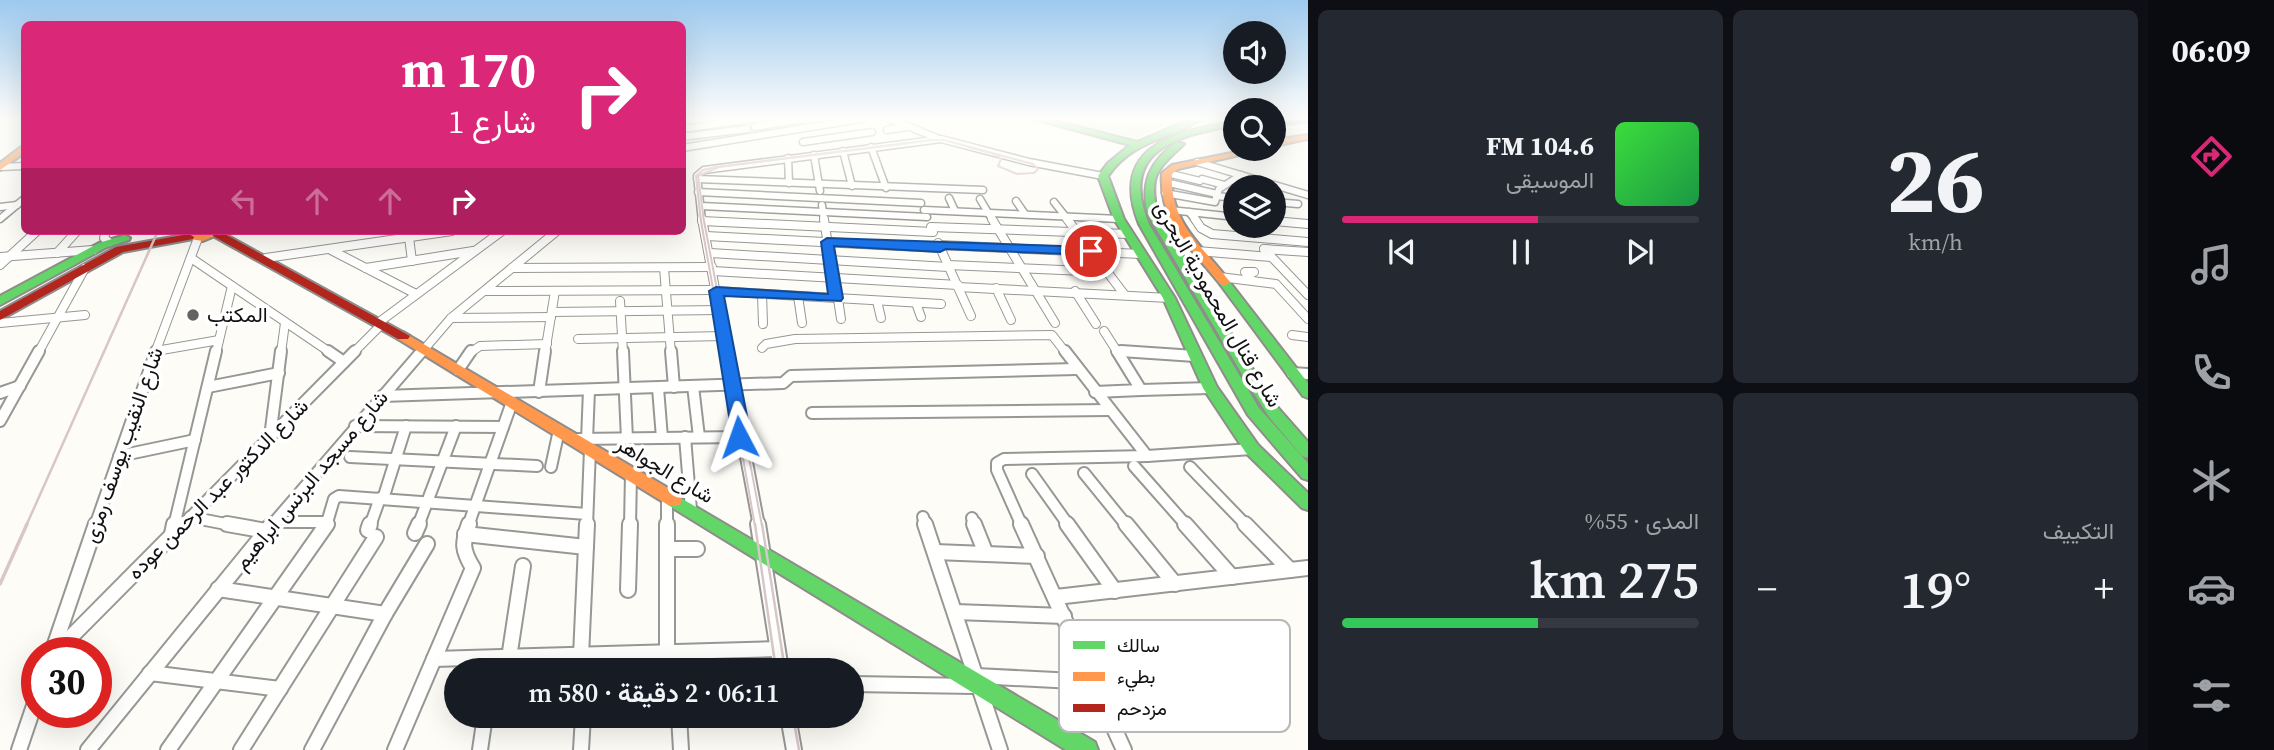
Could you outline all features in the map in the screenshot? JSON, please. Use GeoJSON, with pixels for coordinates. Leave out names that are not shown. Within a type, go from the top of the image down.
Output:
{"type":"FeatureCollection","features":[{"type":"Feature","properties":{"kind":"main road"},"geometry":{"type":"LineString","coordinates":[[0,167],[17,154]]}},
{"type":"Feature","properties":{"kind":"main road"},"geometry":{"type":"LineString","coordinates":[[1126,154],[1108,166],[1103,176],[1119,219],[1169,298],[1210,388],[1252,449],[1308,503]]}},
{"type":"Feature","properties":{"kind":"main road","name":"شارع قنال المحمودية البحرى"},"geometry":{"type":"LineString","coordinates":[[1150,154],[1135,173],[1132,185],[1133,198],[1144,224],[1253,411],[1308,474]]}},
{"type":"Feature","properties":{"kind":"main road"},"geometry":{"type":"LineString","coordinates":[[1165,154],[1223,158]]}},
{"type":"Feature","properties":{"kind":"main road","name":"شارع قنال المحمودية البحرى"},"geometry":{"type":"LineString","coordinates":[[1165,154],[1149,175],[1148,199],[1156,221],[1256,386],[1280,421],[1308,452]]}},
{"type":"Feature","properties":{"kind":"main road"},"geometry":{"type":"LineString","coordinates":[[1223,158],[1193,163],[1166,183],[1172,214],[1197,251],[1220,277],[1308,393]]}},
{"type":"Feature","properties":{"kind":"main road"},"geometry":{"type":"LineString","coordinates":[[1148,199],[1172,214]]}},
{"type":"Feature","properties":{"kind":"main road"},"geometry":{"type":"LineString","coordinates":[[1113,204],[1144,224]]}},
{"type":"Feature","properties":{"kind":"main road"},"geometry":{"type":"LineString","coordinates":[[0,301],[94,250],[108,237],[130,235]]}},
{"type":"Feature","properties":{"kind":"main road","name":"شارع الجواهر"},"geometry":{"type":"LineString","coordinates":[[224,235],[583,443],[1087,750]]}},
{"type":"Feature","properties":{"kind":"main road"},"geometry":{"type":"LineString","coordinates":[[0,316],[129,246],[191,236]]}},
{"type":"Feature","properties":{"kind":"street"},"geometry":{"type":"LineString","coordinates":[[778,658],[764,554],[735,385],[702,221],[697,179],[700,173],[710,168],[816,154],[827,242],[841,319]]}},
{"type":"Feature","properties":{"kind":"street"},"geometry":{"type":"LineString","coordinates":[[844,154],[852,186]]}},
{"type":"Feature","properties":{"kind":"street"},"geometry":{"type":"LineString","coordinates":[[874,154],[886,188]]}},
{"type":"Feature","properties":{"kind":"street"},"geometry":{"type":"LineString","coordinates":[[998,154],[1103,176]]}},
{"type":"Feature","properties":{"kind":"street"},"geometry":{"type":"LineString","coordinates":[[788,158],[789,183]]}},
{"type":"Feature","properties":{"kind":"street"},"geometry":{"type":"LineString","coordinates":[[758,162],[759,182]]}},
{"type":"Feature","properties":{"kind":"street"},"geometry":{"type":"LineString","coordinates":[[1193,163],[1232,175]]}},
{"type":"Feature","properties":{"kind":"street"},"geometry":{"type":"LineString","coordinates":[[0,167],[21,166]]}},
{"type":"Feature","properties":{"kind":"street"},"geometry":{"type":"LineString","coordinates":[[697,179],[915,189],[982,195],[988,213],[1055,323]]}},
{"type":"Feature","properties":{"kind":"street"},"geometry":{"type":"LineString","coordinates":[[1166,183],[1202,180],[1223,185]]}},
{"type":"Feature","properties":{"kind":"street"},"geometry":{"type":"LineString","coordinates":[[1166,183],[1223,197]]}},
{"type":"Feature","properties":{"kind":"street"},"geometry":{"type":"LineString","coordinates":[[1217,197],[1223,187]]}},
{"type":"Feature","properties":{"kind":"street"},"geometry":{"type":"LineString","coordinates":[[915,189],[971,316]]}},
{"type":"Feature","properties":{"kind":"street"},"geometry":{"type":"LineString","coordinates":[[1286,189],[1308,195]]}},
{"type":"Feature","properties":{"kind":"street"},"geometry":{"type":"LineString","coordinates":[[698,192],[821,198],[924,210]]}},
{"type":"Feature","properties":{"kind":"street"},"geometry":{"type":"LineString","coordinates":[[949,198],[955,211]]}},
{"type":"Feature","properties":{"kind":"street"},"geometry":{"type":"LineString","coordinates":[[1016,201],[1025,214]]}},
{"type":"Feature","properties":{"kind":"street"},"geometry":{"type":"LineString","coordinates":[[1054,202],[1124,294]]}},
{"type":"Feature","properties":{"kind":"street"},"geometry":{"type":"LineString","coordinates":[[1286,203],[1298,204]]}},
{"type":"Feature","properties":{"kind":"street"},"geometry":{"type":"LineString","coordinates":[[0,206],[20,205]]}},
{"type":"Feature","properties":{"kind":"street"},"geometry":{"type":"LineString","coordinates":[[0,219],[20,205]]}},
{"type":"Feature","properties":{"kind":"street"},"geometry":{"type":"LineString","coordinates":[[701,206],[823,211],[924,210],[1119,219]]}},
{"type":"Feature","properties":{"kind":"street"},"geometry":{"type":"LineString","coordinates":[[1189,212],[1207,232],[1223,234]]}},
{"type":"Feature","properties":{"kind":"street"},"geometry":{"type":"LineString","coordinates":[[1172,214],[1189,212],[1223,216]]}},
{"type":"Feature","properties":{"kind":"street"},"geometry":{"type":"LineString","coordinates":[[702,221],[1128,234]]}},
{"type":"Feature","properties":{"kind":"street"},"geometry":{"type":"LineString","coordinates":[[1286,222],[1308,224]]}},
{"type":"Feature","properties":{"kind":"street"},"geometry":{"type":"LineString","coordinates":[[0,265],[33,235]]}},
{"type":"Feature","properties":{"kind":"street"},"geometry":{"type":"LineString","coordinates":[[57,253],[73,235]]}},
{"type":"Feature","properties":{"kind":"street"},"geometry":{"type":"LineString","coordinates":[[409,237],[419,235]]}},
{"type":"Feature","properties":{"kind":"street"},"geometry":{"type":"LineString","coordinates":[[266,258],[424,235]]}},
{"type":"Feature","properties":{"kind":"street","name":"شارع الدكتور عبد الرحمن عوده"},"geometry":{"type":"LineString","coordinates":[[69,637],[380,324],[497,235]]}},
{"type":"Feature","properties":{"kind":"street","name":"شارع مسجد البرنس ابراهيم"},"geometry":{"type":"LineString","coordinates":[[88,750],[269,527],[424,349],[452,318],[551,235]]}},
{"type":"Feature","properties":{"kind":"street","name":"شارع النقيب يوسف رمزى"},"geometry":{"type":"LineString","coordinates":[[58,637],[119,456],[191,258],[191,236]]}},
{"type":"Feature","properties":{"kind":"street"},"geometry":{"type":"LineString","coordinates":[[706,236],[1141,254]]}},
{"type":"Feature","properties":{"kind":"street"},"geometry":{"type":"LineString","coordinates":[[409,237],[412,261]]}},
{"type":"Feature","properties":{"kind":"street"},"geometry":{"type":"LineString","coordinates":[[1266,238],[1308,242]]}},
{"type":"Feature","properties":{"kind":"street"},"geometry":{"type":"LineString","coordinates":[[1308,260],[1303,251],[1264,249],[1308,297]]}},
{"type":"Feature","properties":{"kind":"street"},"geometry":{"type":"LineString","coordinates":[[0,257],[94,250]]}},
{"type":"Feature","properties":{"kind":"street"},"geometry":{"type":"LineString","coordinates":[[331,250],[416,295]]}},
{"type":"Feature","properties":{"kind":"street"},"geometry":{"type":"LineString","coordinates":[[366,268],[477,250]]}},
{"type":"Feature","properties":{"kind":"street"},"geometry":{"type":"LineString","coordinates":[[1197,251],[1271,257]]}},
{"type":"Feature","properties":{"kind":"street"},"geometry":{"type":"LineString","coordinates":[[710,253],[1107,272]]}},
{"type":"Feature","properties":{"kind":"street"},"geometry":{"type":"LineString","coordinates":[[191,258],[344,362]]}},
{"type":"Feature","properties":{"kind":"street"},"geometry":{"type":"LineString","coordinates":[[0,421],[85,268]]}},
{"type":"Feature","properties":{"kind":"street"},"geometry":{"type":"LineString","coordinates":[[512,268],[713,269],[833,279],[1169,298]]}},
{"type":"Feature","properties":{"kind":"street"},"geometry":{"type":"LineString","coordinates":[[664,268],[674,387]]}},
{"type":"Feature","properties":{"kind":"street"},"geometry":{"type":"LineString","coordinates":[[1220,277],[1276,284],[1308,318]]}},
{"type":"Feature","properties":{"kind":"street"},"geometry":{"type":"LineString","coordinates":[[172,535],[232,286]]}},
{"type":"Feature","properties":{"kind":"street"},"geometry":{"type":"LineString","coordinates":[[996,288],[1012,320]]}},
{"type":"Feature","properties":{"kind":"street"},"geometry":{"type":"LineString","coordinates":[[539,392],[555,290]]}},
{"type":"Feature","properties":{"kind":"street"},"geometry":{"type":"LineString","coordinates":[[485,291],[716,291],[941,304]]}},
{"type":"Feature","properties":{"kind":"street"},"geometry":{"type":"LineString","coordinates":[[1075,291],[1141,390]]}},
{"type":"Feature","properties":{"kind":"street"},"geometry":{"type":"LineString","coordinates":[[762,294],[763,324]]}},
{"type":"Feature","properties":{"kind":"street"},"geometry":{"type":"LineString","coordinates":[[798,296],[802,324]]}},
{"type":"Feature","properties":{"kind":"street"},"geometry":{"type":"LineString","coordinates":[[1289,298],[1308,297]]}},
{"type":"Feature","properties":{"kind":"street"},"geometry":{"type":"LineString","coordinates":[[877,301],[881,318]]}},
{"type":"Feature","properties":{"kind":"street"},"geometry":{"type":"LineString","coordinates":[[916,303],[921,317]]}},
{"type":"Feature","properties":{"kind":"street"},"geometry":{"type":"LineString","coordinates":[[452,318],[551,315],[620,306],[667,311],[720,310]]}},
{"type":"Feature","properties":{"kind":"street"},"geometry":{"type":"LineString","coordinates":[[620,306],[627,439]]}},
{"type":"Feature","properties":{"kind":"street"},"geometry":{"type":"LineString","coordinates":[[0,323],[85,315]]}},
{"type":"Feature","properties":{"kind":"street"},"geometry":{"type":"LineString","coordinates":[[270,436],[285,323]]}},
{"type":"Feature","properties":{"kind":"street"},"geometry":{"type":"LineString","coordinates":[[762,348],[766,344],[795,339],[1046,334],[1056,338],[1076,369],[1147,456]]}},
{"type":"Feature","properties":{"kind":"street"},"geometry":{"type":"LineString","coordinates":[[1292,335],[1308,337]]}},
{"type":"Feature","properties":{"kind":"street"},"geometry":{"type":"LineString","coordinates":[[578,339],[724,336]]}},
{"type":"Feature","properties":{"kind":"street"},"geometry":{"type":"LineString","coordinates":[[156,351],[219,340]]}},
{"type":"Feature","properties":{"kind":"street"},"geometry":{"type":"LineString","coordinates":[[458,370],[473,349],[480,346],[547,344]]}},
{"type":"Feature","properties":{"kind":"street"},"geometry":{"type":"LineString","coordinates":[[1116,351],[1195,356]]}},
{"type":"Feature","properties":{"kind":"street"},"geometry":{"type":"LineString","coordinates":[[382,396],[783,383],[791,376],[1076,369]]}},
{"type":"Feature","properties":{"kind":"street"},"geometry":{"type":"LineString","coordinates":[[208,387],[279,373]]}},
{"type":"Feature","properties":{"kind":"street"},"geometry":{"type":"LineString","coordinates":[[1292,373],[1308,374]]}},
{"type":"Feature","properties":{"kind":"street"},"geometry":{"type":"LineString","coordinates":[[0,393],[20,386]]}},
{"type":"Feature","properties":{"kind":"street"},"geometry":{"type":"LineString","coordinates":[[693,386],[699,437]]}},
{"type":"Feature","properties":{"kind":"street"},"geometry":{"type":"LineString","coordinates":[[658,388],[662,438]]}},
{"type":"Feature","properties":{"kind":"street"},"geometry":{"type":"LineString","coordinates":[[1095,392],[1210,388]]}},
{"type":"Feature","properties":{"kind":"street"},"geometry":{"type":"LineString","coordinates":[[584,658],[587,514],[583,443],[589,390]]}},
{"type":"Feature","properties":{"kind":"street"},"geometry":{"type":"LineString","coordinates":[[395,750],[473,568],[463,552],[465,534],[512,402]]}},
{"type":"Feature","properties":{"kind":"street"},"geometry":{"type":"LineString","coordinates":[[812,413],[1109,410]]}},
{"type":"Feature","properties":{"kind":"street"},"geometry":{"type":"LineString","coordinates":[[355,426],[503,427]]}},
{"type":"Feature","properties":{"kind":"street"},"geometry":{"type":"LineString","coordinates":[[242,750],[332,606],[372,534],[406,426]]}},
{"type":"Feature","properties":{"kind":"street"},"geometry":{"type":"LineString","coordinates":[[415,533],[456,426]]}},
{"type":"Feature","properties":{"kind":"street"},"geometry":{"type":"LineString","coordinates":[[551,467],[559,430]]}},
{"type":"Feature","properties":{"kind":"street"},"geometry":{"type":"LineString","coordinates":[[685,437],[691,510]]}},
{"type":"Feature","properties":{"kind":"street"},"geometry":{"type":"LineString","coordinates":[[583,443],[627,439],[742,437]]}},
{"type":"Feature","properties":{"kind":"street"},"geometry":{"type":"LineString","coordinates":[[119,456],[195,440]]}},
{"type":"Feature","properties":{"kind":"street"},"geometry":{"type":"LineString","coordinates":[[1066,620],[997,470],[997,463],[1004,459],[1147,456],[1252,449]]}},
{"type":"Feature","properties":{"kind":"street"},"geometry":{"type":"LineString","coordinates":[[350,457],[537,466]]}},
{"type":"Feature","properties":{"kind":"street"},"geometry":{"type":"LineString","coordinates":[[1134,466],[1232,577]]}},
{"type":"Feature","properties":{"kind":"street"},"geometry":{"type":"LineString","coordinates":[[1190,467],[1290,570]]}},
{"type":"Feature","properties":{"kind":"street"},"geometry":{"type":"LineString","coordinates":[[1084,473],[1175,584]]}},
{"type":"Feature","properties":{"kind":"street"},"geometry":{"type":"LineString","coordinates":[[628,590],[631,474]]}},
{"type":"Feature","properties":{"kind":"street"},"geometry":{"type":"LineString","coordinates":[[1031,474],[1115,590]]}},
{"type":"Feature","properties":{"kind":"street"},"geometry":{"type":"LineString","coordinates":[[169,750],[328,522],[334,499],[344,495],[587,514]]}},
{"type":"Feature","properties":{"kind":"street"},"geometry":{"type":"LineString","coordinates":[[667,496],[667,549],[673,658]]}},
{"type":"Feature","properties":{"kind":"street"},"geometry":{"type":"LineString","coordinates":[[923,516],[1000,750]]}},
{"type":"Feature","properties":{"kind":"street"},"geometry":{"type":"LineString","coordinates":[[190,517],[269,527],[328,522]]}},
{"type":"Feature","properties":{"kind":"street"},"geometry":{"type":"LineString","coordinates":[[972,518],[986,554]]}},
{"type":"Feature","properties":{"kind":"street"},"geometry":{"type":"LineString","coordinates":[[465,534],[586,547]]}},
{"type":"Feature","properties":{"kind":"street"},"geometry":{"type":"LineString","coordinates":[[312,750],[385,614],[427,544]]}},
{"type":"Feature","properties":{"kind":"street"},"geometry":{"type":"LineString","coordinates":[[667,549],[697,550]]}},
{"type":"Feature","properties":{"kind":"street"},"geometry":{"type":"LineString","coordinates":[[935,552],[1037,556]]}},
{"type":"Feature","properties":{"kind":"street"},"geometry":{"type":"LineString","coordinates":[[509,658],[523,565]]}},
{"type":"Feature","properties":{"kind":"street"},"geometry":{"type":"LineString","coordinates":[[1056,597],[1308,568]]}},
{"type":"Feature","properties":{"kind":"street"},"geometry":{"type":"LineString","coordinates":[[218,589],[385,614]]}},
{"type":"Feature","properties":{"kind":"street"},"geometry":{"type":"LineString","coordinates":[[955,612],[1064,616]]}},
{"type":"Feature","properties":{"kind":"street"},"geometry":{"type":"LineString","coordinates":[[617,658],[777,649]]}},
{"type":"Feature","properties":{"kind":"street"},"geometry":{"type":"LineString","coordinates":[[434,659],[444,660]]}},
{"type":"Feature","properties":{"kind":"street"},"geometry":{"type":"LineString","coordinates":[[150,673],[280,689]]}},
{"type":"Feature","properties":{"kind":"street"},"geometry":{"type":"LineString","coordinates":[[864,684],[1059,682]]}},
{"type":"Feature","properties":{"kind":"street"},"geometry":{"type":"LineString","coordinates":[[19,750],[26,728]]}},
{"type":"Feature","properties":{"kind":"street"},"geometry":{"type":"LineString","coordinates":[[480,750],[483,728]]}},
{"type":"Feature","properties":{"kind":"street"},"geometry":{"type":"LineString","coordinates":[[581,750],[582,728]]}},
{"type":"Feature","properties":{"kind":"street"},"geometry":{"type":"LineString","coordinates":[[680,728],[681,750]]}},
{"type":"Feature","properties":{"kind":"street"},"geometry":{"type":"LineString","coordinates":[[790,728],[794,750]]}},
{"type":"Feature","properties":{"kind":"street"},"geometry":{"type":"LineString","coordinates":[[1116,732],[1124,750]]}},
{"type":"Feature","properties":{"kind":"tram line"},"geometry":{"type":"LineString","coordinates":[[755,526],[701,221],[696,176],[703,170],[716,167],[820,154]]}},
{"type":"Feature","properties":{"kind":"tram line"},"geometry":{"type":"LineString","coordinates":[[762,526],[704,221],[698,176],[719,167],[822,154]]}},
{"type":"Feature","properties":{"kind":"tram line"},"geometry":{"type":"LineString","coordinates":[[993,154],[1001,159],[998,166],[1017,174],[1034,173],[1038,169],[1033,164],[996,154]]}},
{"type":"Feature","properties":{"kind":"tram line"},"geometry":{"type":"LineString","coordinates":[[755,524],[774,658]]}},
{"type":"Feature","properties":{"kind":"tram line"},"geometry":{"type":"LineString","coordinates":[[762,524],[783,658]]}},
{"type":"Feature","properties":{"kind":"tram line"},"geometry":{"type":"LineString","coordinates":[[795,728],[799,750]]}},
{"type":"Feature","properties":{"kind":"railway"},"geometry":{"type":"LineString","coordinates":[[26,526],[156,235]]}},
{"type":"Feature","properties":{"kind":"railway"},"geometry":{"type":"LineString","coordinates":[[0,584],[27,524]]}},
{"type":"Feature","properties":{"kind":"traffic: fast"},"geometry":{"type":"LineString","coordinates":[[1124,154],[1103,176],[1119,219],[1169,298],[1210,388],[1252,449],[1308,503]]}},
{"type":"Feature","properties":{"kind":"traffic: fast"},"geometry":{"type":"LineString","coordinates":[[1150,154],[1141,164],[1135,179],[1136,201],[1144,224],[1253,411],[1308,474]]}},
{"type":"Feature","properties":{"kind":"traffic: fast"},"geometry":{"type":"LineString","coordinates":[[1167,154],[1152,174],[1149,193],[1153,215],[1256,386],[1274,413],[1308,452]]}},
{"type":"Feature","properties":{"kind":"traffic: fast"},"geometry":{"type":"LineString","coordinates":[[0,301],[103,245],[125,238]]}},
{"type":"Feature","properties":{"kind":"traffic: fast"},"geometry":{"type":"LineString","coordinates":[[1224,282],[1308,393]]}},
{"type":"Feature","properties":{"kind":"traffic: fast"},"geometry":{"type":"LineString","coordinates":[[674,500],[1087,750]]}},
{"type":"Feature","properties":{"kind":"traffic: slow"},"geometry":{"type":"LineString","coordinates":[[0,167],[17,154]]}},
{"type":"Feature","properties":{"kind":"traffic: slow"},"geometry":{"type":"LineString","coordinates":[[1223,157],[1175,167],[1167,173],[1166,189],[1169,205],[1183,232],[1224,282]]}},
{"type":"Feature","properties":{"kind":"traffic: slow"},"geometry":{"type":"LineString","coordinates":[[187,235],[203,238],[211,235]]}},
{"type":"Feature","properties":{"kind":"traffic: slow"},"geometry":{"type":"LineString","coordinates":[[403,336],[674,500]]}},
{"type":"Feature","properties":{"kind":"traffic: jam"},"geometry":{"type":"LineString","coordinates":[[219,235],[403,336]]}},
{"type":"Feature","properties":{"kind":"traffic: jam"},"geometry":{"type":"LineString","coordinates":[[0,316],[120,249],[189,237]]}},
{"type":"Feature","properties":{"kind":"place","name":"المكتب"},"geometry":{"type":"Point","coordinates":[193,315]}},
{"type":"Feature","properties":{"kind":"route"},"geometry":{"type":"LineString","coordinates":[[739,437],[742,437],[734,385],[716,291],[836,298],[827,242],[940,248],[939,245],[1091,251]]}}]}
